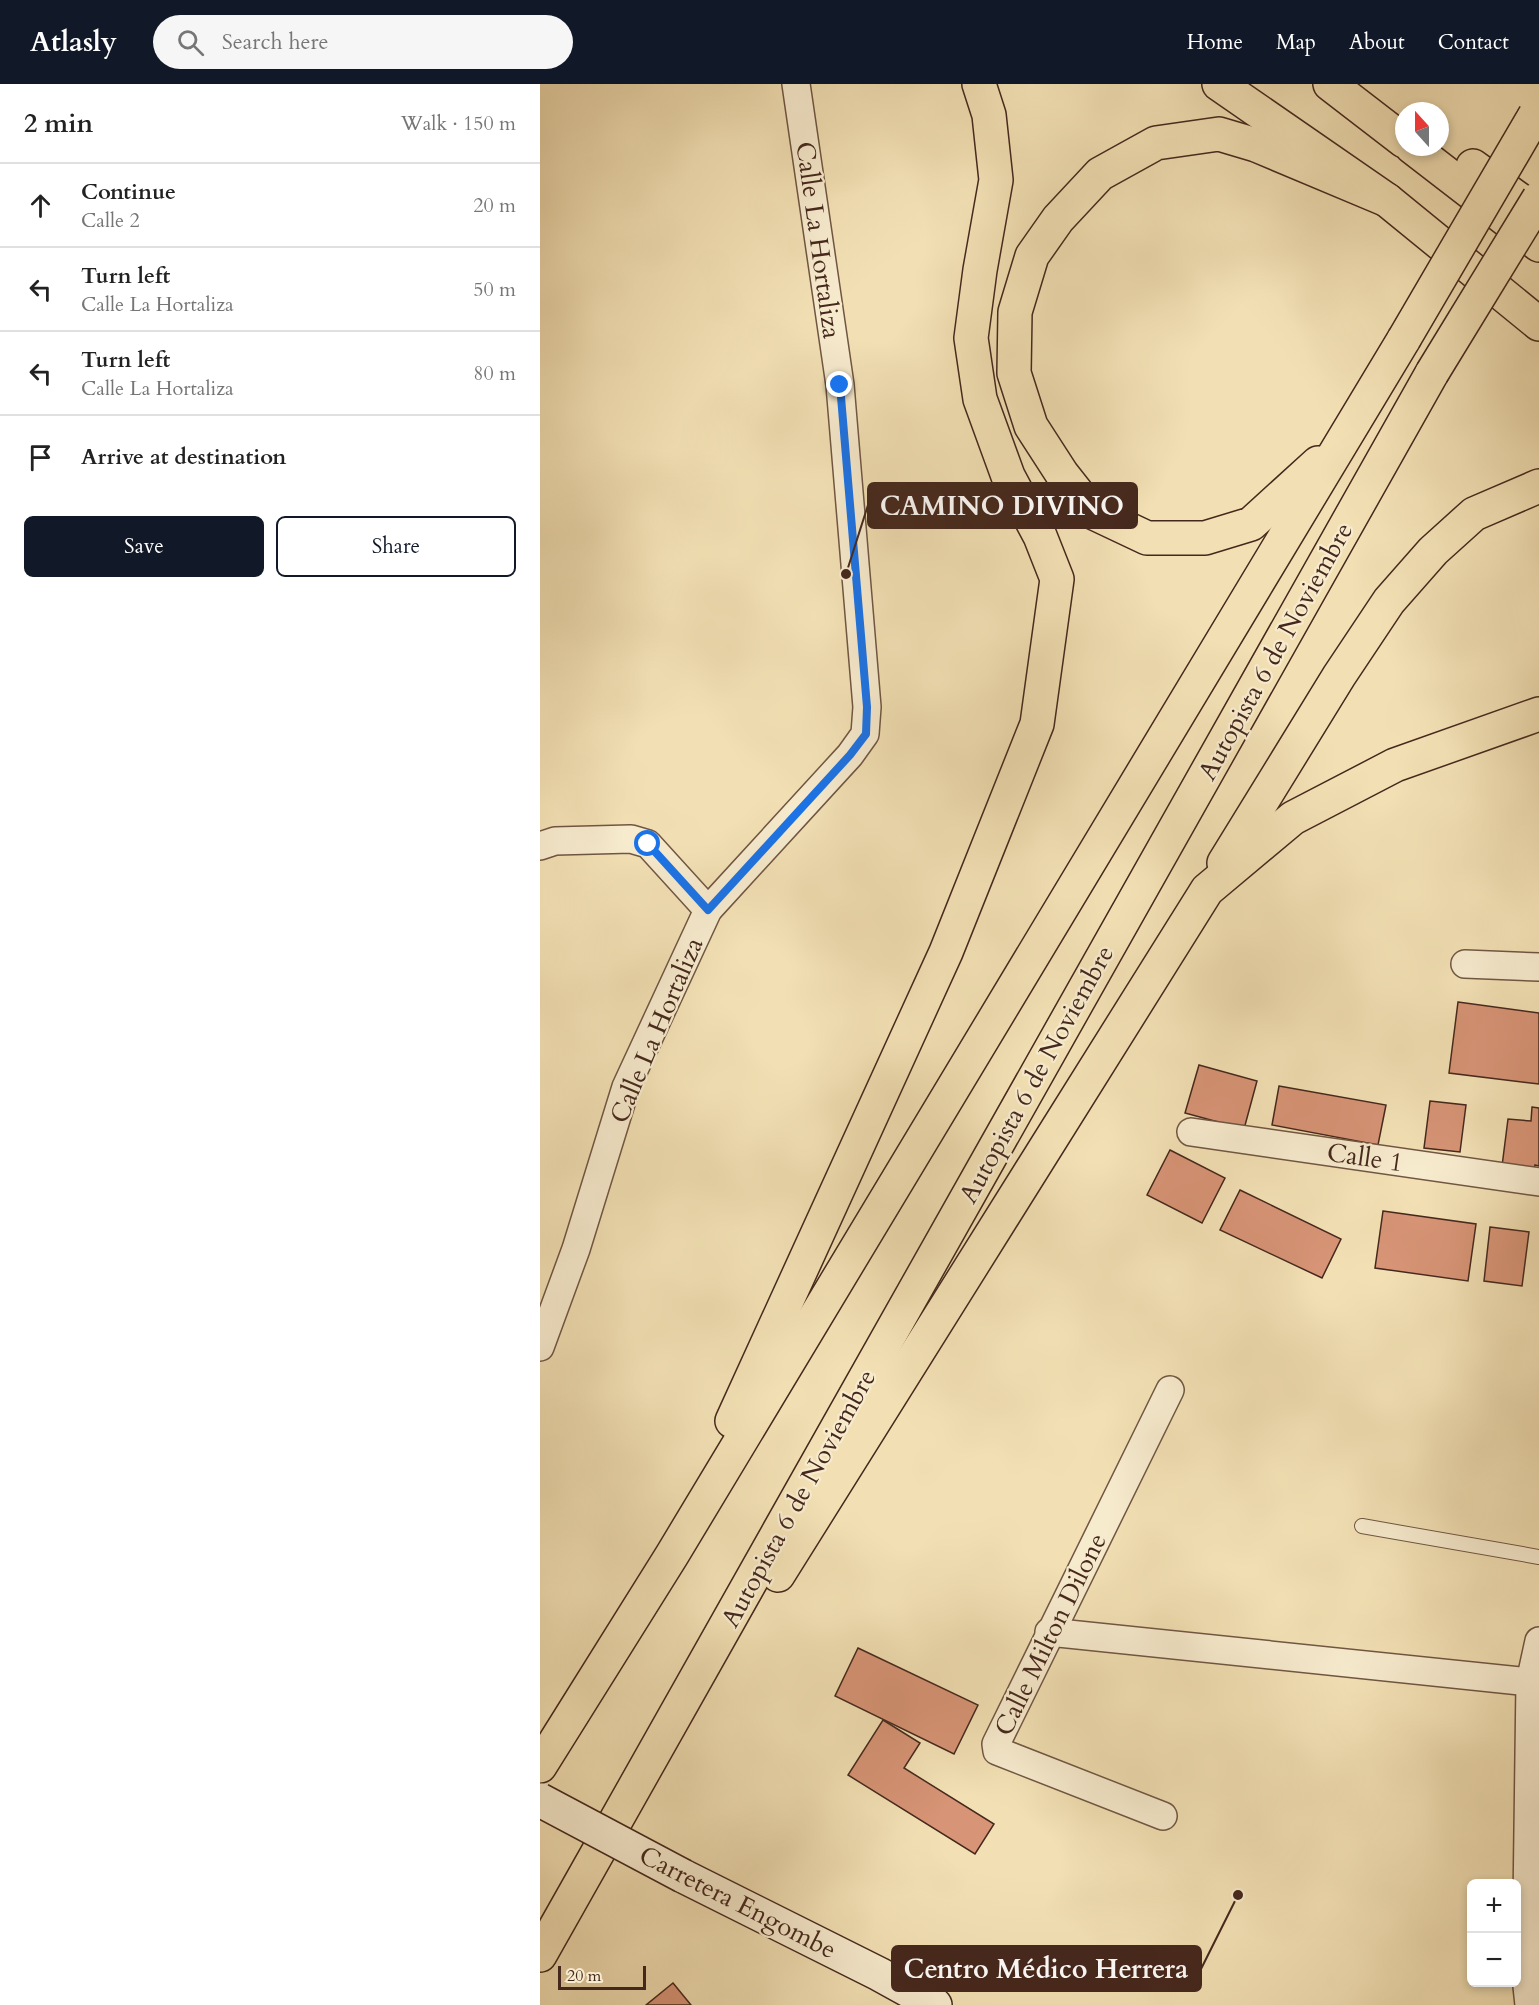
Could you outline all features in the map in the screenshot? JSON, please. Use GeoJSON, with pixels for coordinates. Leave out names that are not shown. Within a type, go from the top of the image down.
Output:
{"type":"FeatureCollection","features":[{"type":"Feature","properties":{"kind":"main road"},"geometry":{"type":"LineString","coordinates":[[672,1555],[802,1264],[946,952],[1036,724],[1057,579],[1040,536],[1008,476],[980,399],[972,338],[980,270],[996,180],[989,115],[979,84]]}},
{"type":"Feature","properties":{"kind":"main road"},"geometry":{"type":"LineString","coordinates":[[1219,84],[1387,200],[1539,324]]}},
{"type":"Feature","properties":{"kind":"main road"},"geometry":{"type":"LineString","coordinates":[[1330,84],[1395,134]]}},
{"type":"Feature","properties":{"kind":"main road"},"geometry":{"type":"LineString","coordinates":[[1360,84],[1395,109]]}},
{"type":"Feature","properties":{"kind":"main road","name":"Autopista 6 de Noviembre"},"geometry":{"type":"LineString","coordinates":[[540,1766],[672,1555],[1344,440],[1537,113]]}},
{"type":"Feature","properties":{"kind":"main road"},"geometry":{"type":"LineString","coordinates":[[1344,440],[1251,524],[1205,538],[1147,538],[1092,512],[1062,474],[1032,426],[1014,373],[1015,312],[1032,256],[1058,219],[1100,174],[1156,143],[1219,134],[1256,145],[1387,200]]}},
{"type":"Feature","properties":{"kind":"main road"},"geometry":{"type":"LineString","coordinates":[[1449,149],[1539,214]]}},
{"type":"Feature","properties":{"kind":"main road"},"geometry":{"type":"LineString","coordinates":[[1424,156],[1539,245]]}},
{"type":"Feature","properties":{"kind":"main road","name":"Autopista 6 de Noviembre"},"geometry":{"type":"LineString","coordinates":[[541,1954],[1432,373],[1539,198]]}},
{"type":"Feature","properties":{"kind":"main road"},"geometry":{"type":"LineString","coordinates":[[541,1954],[1250,823],[1339,676],[1389,601],[1433,551],[1474,514],[1539,486]]}},
{"type":"Feature","properties":{"kind":"main road"},"geometry":{"type":"LineString","coordinates":[[1207,890],[1293,818],[1395,765],[1539,714]]}},
{"type":"Feature","properties":{"kind":"street","name":"Calle La Hortaliza"},"geometry":{"type":"LineString","coordinates":[[540,1347],[576,1249],[626,1088],[708,910],[842,764],[866,734],[867,707],[840,385],[796,84]]}},
{"type":"Feature","properties":{"kind":"street"},"geometry":{"type":"LineString","coordinates":[[540,846],[555,841],[631,839],[648,844],[708,910]]}},
{"type":"Feature","properties":{"kind":"street"},"geometry":{"type":"LineString","coordinates":[[1465,963],[1539,967]]}},
{"type":"Feature","properties":{"kind":"street","name":"Calle 1"},"geometry":{"type":"LineString","coordinates":[[1191,1132],[1539,1182]]}},
{"type":"Feature","properties":{"kind":"street","name":"Calle Milton Dilone"},"geometry":{"type":"LineString","coordinates":[[1163,1816],[997,1750],[996,1744],[1049,1632],[1170,1390]]}},
{"type":"Feature","properties":{"kind":"street"},"geometry":{"type":"LineString","coordinates":[[1049,1632],[1530,1682]]}},
{"type":"Feature","properties":{"kind":"street"},"geometry":{"type":"LineString","coordinates":[[1529,2005],[1526,1977],[1530,1682],[1539,1641]]}},
{"type":"Feature","properties":{"kind":"street","name":"Carretera Engombe"},"geometry":{"type":"LineString","coordinates":[[540,1800],[935,2005]]}},
{"type":"Feature","properties":{"kind":"lane"},"geometry":{"type":"LineString","coordinates":[[1495,729],[1539,730]]}},
{"type":"Feature","properties":{"kind":"lane"},"geometry":{"type":"LineString","coordinates":[[1362,1526],[1539,1557]]}},
{"type":"Feature","properties":{"kind":"building"},"geometry":{"type":"Polygon","coordinates":[[[1458,1002],[1539,1013],[1539,1084],[1449,1073],[1458,1002]]]}},
{"type":"Feature","properties":{"kind":"building"},"geometry":{"type":"Polygon","coordinates":[[[1199,1065],[1257,1081],[1244,1129],[1185,1113],[1199,1065]]]}},
{"type":"Feature","properties":{"kind":"building"},"geometry":{"type":"Polygon","coordinates":[[[1279,1086],[1386,1105],[1378,1145],[1272,1125],[1279,1086]]]}},
{"type":"Feature","properties":{"kind":"building"},"geometry":{"type":"Polygon","coordinates":[[[1430,1101],[1466,1105],[1460,1152],[1424,1148],[1430,1101]]]}},
{"type":"Feature","properties":{"kind":"building"},"geometry":{"type":"Polygon","coordinates":[[[1532,1107],[1539,1108],[1539,1166],[1535,1165],[1533,1178],[1501,1174],[1508,1119],[1531,1121],[1532,1107]]]}},
{"type":"Feature","properties":{"kind":"building"},"geometry":{"type":"Polygon","coordinates":[[[1170,1150],[1225,1178],[1202,1223],[1147,1195],[1170,1150]]]}},
{"type":"Feature","properties":{"kind":"building"},"geometry":{"type":"Polygon","coordinates":[[[1240,1190],[1341,1239],[1322,1278],[1220,1230],[1240,1190]]]}},
{"type":"Feature","properties":{"kind":"building"},"geometry":{"type":"Polygon","coordinates":[[[1383,1211],[1476,1224],[1468,1281],[1375,1268],[1383,1211]]]}},
{"type":"Feature","properties":{"kind":"building"},"geometry":{"type":"Polygon","coordinates":[[[1490,1227],[1529,1232],[1522,1286],[1484,1281],[1490,1227]]]}},
{"type":"Feature","properties":{"kind":"building"},"geometry":{"type":"Polygon","coordinates":[[[858,1648],[978,1705],[954,1754],[835,1696],[858,1648]]]}},
{"type":"Feature","properties":{"kind":"building"},"geometry":{"type":"Polygon","coordinates":[[[883,1720],[920,1743],[904,1768],[994,1824],[975,1854],[848,1775],[883,1720]]]}},
{"type":"Feature","properties":{"kind":"building"},"geometry":{"type":"Polygon","coordinates":[[[673,1983],[691,2005],[646,2005],[673,1983]]]}},
{"type":"Feature","properties":{"kind":"place","name":"CAMINO DIVINO"},"geometry":{"type":"Point","coordinates":[846,574]}},
{"type":"Feature","properties":{"kind":"place","name":"Centro Médico Herrera"},"geometry":{"type":"Point","coordinates":[1238,1895]}},
{"type":"Feature","properties":{"kind":"route"},"geometry":{"type":"LineString","coordinates":[[648,844],[708,910],[850,755],[866,734],[867,707],[840,385]]}}]}
